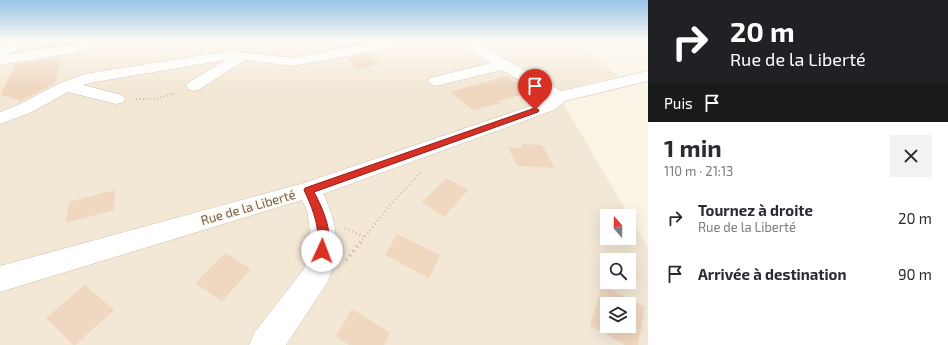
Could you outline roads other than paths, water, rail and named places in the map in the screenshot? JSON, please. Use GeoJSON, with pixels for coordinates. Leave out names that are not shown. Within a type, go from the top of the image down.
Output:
{"type":"FeatureCollection","features":[{"type":"Feature","properties":{"kind":"street"},"geometry":{"type":"LineString","coordinates":[[0,61],[24,57]]}},
{"type":"Feature","properties":{"kind":"street"},"geometry":{"type":"LineString","coordinates":[[0,118],[26,108],[66,86],[84,80],[217,57]]}},
{"type":"Feature","properties":{"kind":"street"},"geometry":{"type":"LineString","coordinates":[[194,86],[240,57]]}},
{"type":"Feature","properties":{"kind":"street"},"geometry":{"type":"LineString","coordinates":[[254,57],[278,62],[293,62],[319,57]]}},
{"type":"Feature","properties":{"kind":"street"},"geometry":{"type":"LineString","coordinates":[[492,57],[559,97],[648,76]]}},
{"type":"Feature","properties":{"kind":"street"},"geometry":{"type":"LineString","coordinates":[[436,81],[504,64]]}},
{"type":"Feature","properties":{"kind":"street"},"geometry":{"type":"LineString","coordinates":[[66,86],[116,99]]}},
{"type":"Feature","properties":{"kind":"street","name":"Rue de la Liberté"},"geometry":{"type":"LineString","coordinates":[[0,279],[309,190],[548,106],[559,97]]}},
{"type":"Feature","properties":{"kind":"street"},"geometry":{"type":"LineString","coordinates":[[266,345],[317,274],[324,239],[319,210],[309,190]]}}]}
